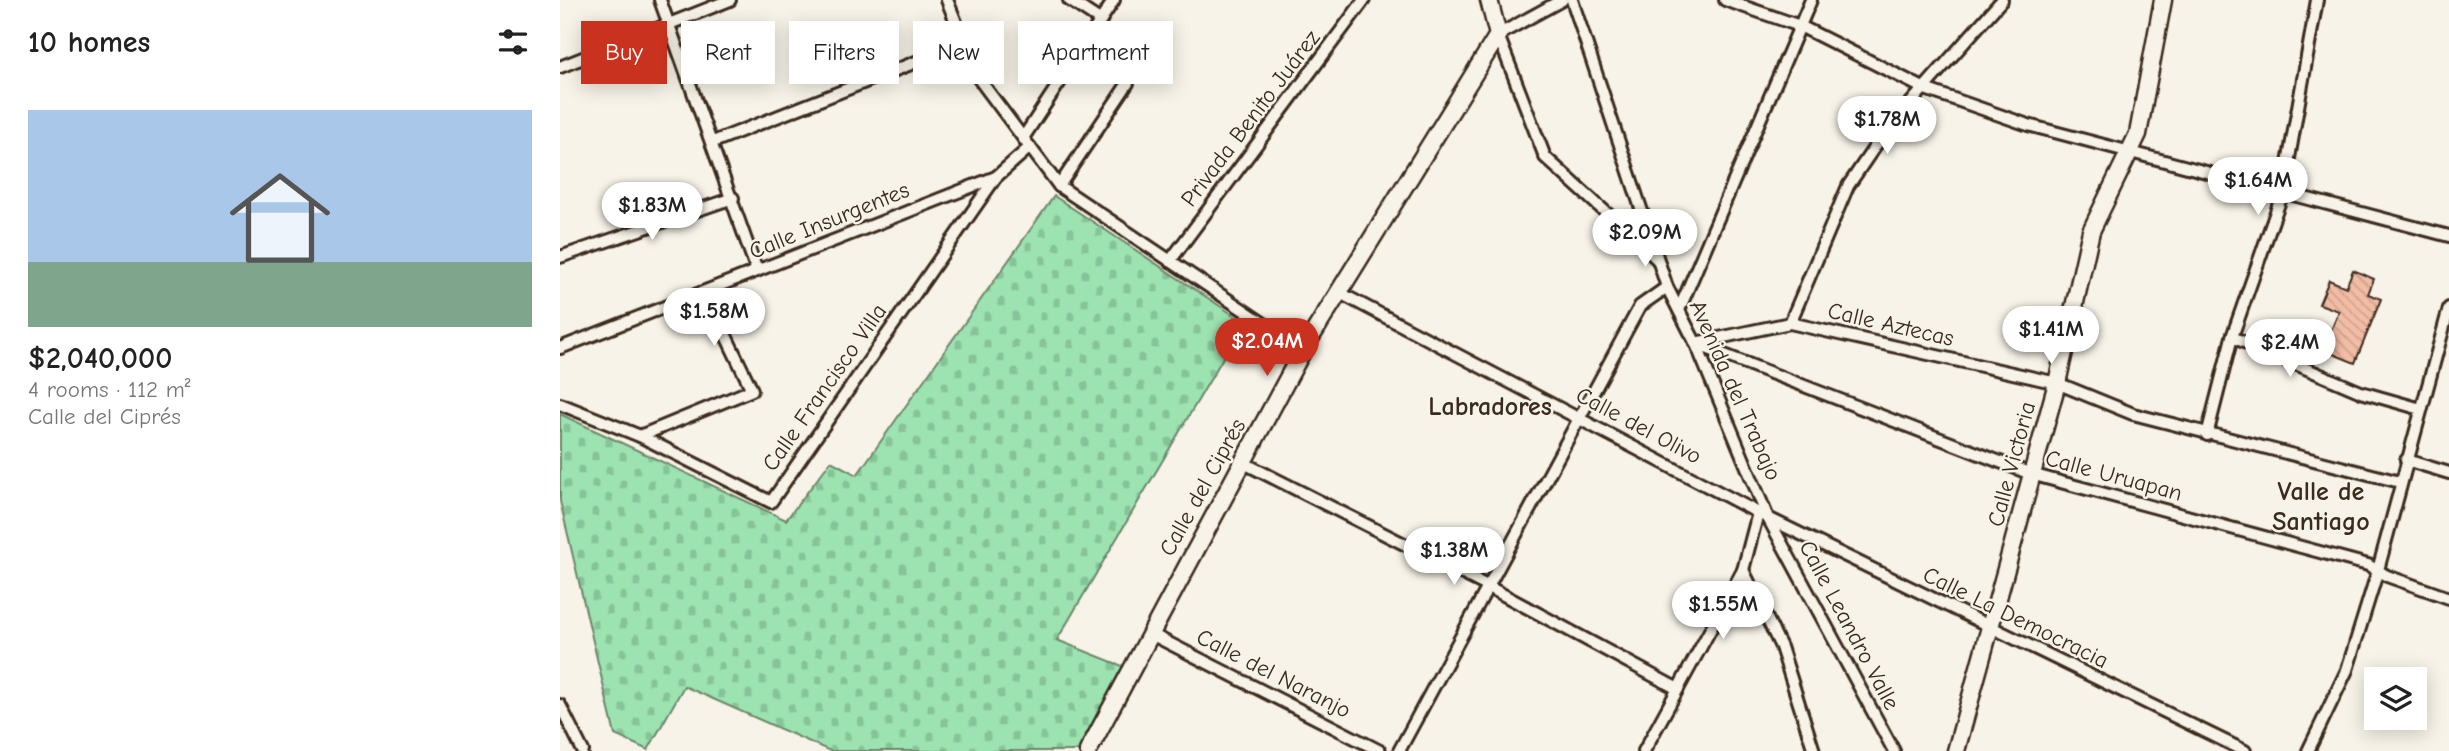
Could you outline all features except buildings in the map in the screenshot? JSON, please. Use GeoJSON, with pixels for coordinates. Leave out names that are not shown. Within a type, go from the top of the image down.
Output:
{"type":"FeatureCollection","features":[{"type":"Feature","properties":{"kind":"street"},"geometry":{"type":"LineString","coordinates":[[660,0],[671,23],[757,271]]}},
{"type":"Feature","properties":{"kind":"street"},"geometry":{"type":"LineString","coordinates":[[560,67],[730,0]]}},
{"type":"Feature","properties":{"kind":"street"},"geometry":{"type":"LineString","coordinates":[[947,0],[955,21]]}},
{"type":"Feature","properties":{"kind":"street"},"geometry":{"type":"LineString","coordinates":[[1069,0],[1101,21]]}},
{"type":"Feature","properties":{"kind":"street","name":"Calle Francisco Villa"},"geometry":{"type":"LineString","coordinates":[[1101,21],[1114,0]]}},
{"type":"Feature","properties":{"kind":"street","name":"Privada Benito Juárez"},"geometry":{"type":"LineString","coordinates":[[1170,261],[1364,0]]}},
{"type":"Feature","properties":{"kind":"street"},"geometry":{"type":"LineString","coordinates":[[1489,0],[1498,35],[1545,157],[1659,261]]}},
{"type":"Feature","properties":{"kind":"street"},"geometry":{"type":"LineString","coordinates":[[1498,35],[1562,0]]}},
{"type":"Feature","properties":{"kind":"street","name":"Avenida del Trabajo"},"geometry":{"type":"LineString","coordinates":[[1572,0],[1667,287],[1696,344],[1763,516]]}},
{"type":"Feature","properties":{"kind":"street"},"geometry":{"type":"LineString","coordinates":[[1725,0],[1800,26],[1925,89],[2028,125],[2449,236]]}},
{"type":"Feature","properties":{"kind":"street"},"geometry":{"type":"LineString","coordinates":[[1679,310],[1811,0]]}},
{"type":"Feature","properties":{"kind":"street"},"geometry":{"type":"LineString","coordinates":[[1790,323],[1848,186],[1884,133],[2002,0]]}},
{"type":"Feature","properties":{"kind":"street","name":"Calle Victoria"},"geometry":{"type":"LineString","coordinates":[[1956,751],[2057,383],[2091,231],[2138,134],[2163,0]]}},
{"type":"Feature","properties":{"kind":"street"},"geometry":{"type":"LineString","coordinates":[[2207,435],[2232,338],[2283,192],[2317,0]]}},
{"type":"Feature","properties":{"kind":"street","name":"Calle del Ciprés"},"geometry":{"type":"LineString","coordinates":[[1088,751],[1303,350],[1498,35]]}},
{"type":"Feature","properties":{"kind":"street"},"geometry":{"type":"LineString","coordinates":[[713,142],[913,63]]}},
{"type":"Feature","properties":{"kind":"street"},"geometry":{"type":"LineString","coordinates":[[983,84],[1059,186],[1303,350]]}},
{"type":"Feature","properties":{"kind":"street","name":"Calle Francisco Villa"},"geometry":{"type":"LineString","coordinates":[[560,404],[640,436],[771,502],[996,177],[1026,143],[1062,84]]}},
{"type":"Feature","properties":{"kind":"street"},"geometry":{"type":"LineString","coordinates":[[1059,186],[1127,84]]}},
{"type":"Feature","properties":{"kind":"street","name":"Calle Insurgentes"},"geometry":{"type":"LineString","coordinates":[[560,348],[996,177]]}},
{"type":"Feature","properties":{"kind":"street"},"geometry":{"type":"LineString","coordinates":[[560,257],[733,198]]}},
{"type":"Feature","properties":{"kind":"street"},"geometry":{"type":"LineString","coordinates":[[1399,751],[1578,416],[1640,306],[1667,287]]}},
{"type":"Feature","properties":{"kind":"street"},"geometry":{"type":"LineString","coordinates":[[640,436],[752,390],[705,292]]}},
{"type":"Feature","properties":{"kind":"street","name":"Calle del Olivo"},"geometry":{"type":"LineString","coordinates":[[1340,293],[1578,416],[1763,516]]}},
{"type":"Feature","properties":{"kind":"street"},"geometry":{"type":"LineString","coordinates":[[2308,751],[2347,670],[2378,570],[2449,308]]}},
{"type":"Feature","properties":{"kind":"street","name":"Calle Aztecas"},"geometry":{"type":"LineString","coordinates":[[1696,344],[1790,323],[2057,383],[2133,414],[2400,482]]}},
{"type":"Feature","properties":{"kind":"street"},"geometry":{"type":"LineString","coordinates":[[2232,338],[2361,392],[2421,409]]}},
{"type":"Feature","properties":{"kind":"street","name":"Calle Uruapan"},"geometry":{"type":"LineString","coordinates":[[1696,344],[2031,474],[2368,565],[2449,598]]}},
{"type":"Feature","properties":{"kind":"street"},"geometry":{"type":"LineString","coordinates":[[2406,460],[2449,473]]}},
{"type":"Feature","properties":{"kind":"street"},"geometry":{"type":"LineString","coordinates":[[1242,462],[1487,586],[1678,690]]}},
{"type":"Feature","properties":{"kind":"street"},"geometry":{"type":"LineString","coordinates":[[1644,751],[1743,570],[1763,516]]}},
{"type":"Feature","properties":{"kind":"street","name":"Calle La Democracia"},"geometry":{"type":"LineString","coordinates":[[1763,516],[2245,751]]}},
{"type":"Feature","properties":{"kind":"street","name":"Calle Leandro Valle"},"geometry":{"type":"LineString","coordinates":[[1763,516],[1894,751]]}},
{"type":"Feature","properties":{"kind":"street"},"geometry":{"type":"LineString","coordinates":[[1743,570],[1781,647],[1814,751]]}},
{"type":"Feature","properties":{"kind":"street","name":"Calle del Naranjo"},"geometry":{"type":"LineString","coordinates":[[1149,633],[1380,751]]}},
{"type":"Feature","properties":{"kind":"street"},"geometry":{"type":"LineString","coordinates":[[560,705],[583,751]]}},
{"type":"Feature","properties":{"kind":"green space"},"geometry":{"type":"Polygon","coordinates":[[[1054,196],[1244,322],[1057,640],[1125,667],[1079,751],[830,751],[684,686],[648,750],[615,735],[560,501],[560,414],[786,520],[831,461],[857,475],[1054,196]]]}},
{"type":"Feature","properties":{"kind":"district","name":"Labradores"},"geometry":{"type":"Point","coordinates":[1490,406]}},
{"type":"Feature","properties":{"kind":"district","name":"Valle de Santiago"},"geometry":{"type":"Point","coordinates":[2321,506]}}]}
